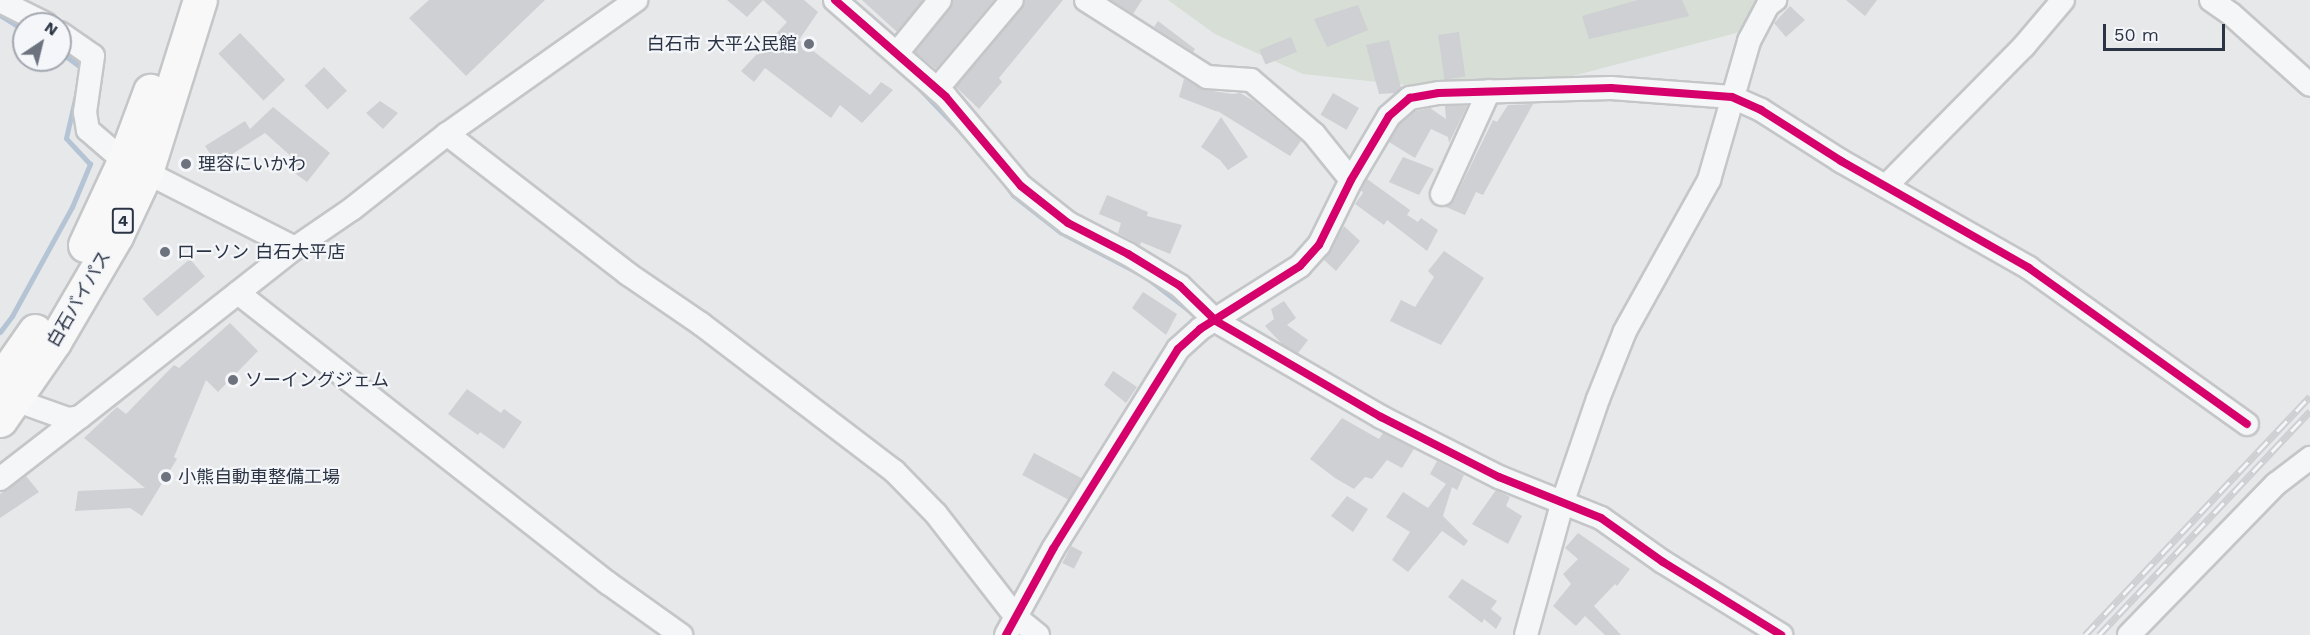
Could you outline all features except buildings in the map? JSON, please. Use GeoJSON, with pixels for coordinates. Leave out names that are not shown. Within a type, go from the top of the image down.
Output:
{"type":"FeatureCollection","features":[{"type":"Feature","properties":{"kind":"highway","name":"白石バイパス"},"geometry":{"type":"LineString","coordinates":[[5,400],[81,297],[116,236],[135,166],[148,97],[179,0]]}},
{"type":"Feature","properties":{"kind":"highway","name":"白石バイパス"},"geometry":{"type":"LineString","coordinates":[[135,166],[200,0]]}},
{"type":"Feature","properties":{"kind":"street"},"geometry":{"type":"LineString","coordinates":[[0,479],[296,248],[352,209],[447,134],[636,0]]}},
{"type":"Feature","properties":{"kind":"street"},"geometry":{"type":"LineString","coordinates":[[835,0],[937,89],[1021,186],[1068,223],[1128,254],[1180,286],[1216,321],[1381,417],[1499,477],[1601,518],[1663,562],[1781,635]]}},
{"type":"Feature","properties":{"kind":"street"},"geometry":{"type":"LineString","coordinates":[[897,53],[940,0]]}},
{"type":"Feature","properties":{"kind":"street"},"geometry":{"type":"LineString","coordinates":[[937,89],[1012,0]]}},
{"type":"Feature","properties":{"kind":"street"},"geometry":{"type":"LineString","coordinates":[[1086,0],[1207,77],[1251,80],[1314,134],[1351,180]]}},
{"type":"Feature","properties":{"kind":"street"},"geometry":{"type":"LineString","coordinates":[[1526,635],[1563,501],[1598,399],[1625,331],[1709,180],[1749,41],[1768,5],[1775,0]]}},
{"type":"Feature","properties":{"kind":"street"},"geometry":{"type":"LineString","coordinates":[[1886,186],[2024,46],[2063,0]]}},
{"type":"Feature","properties":{"kind":"street"},"geometry":{"type":"LineString","coordinates":[[2211,0],[2310,85]]}},
{"type":"Feature","properties":{"kind":"street"},"geometry":{"type":"LineString","coordinates":[[0,1],[22,12]]}},
{"type":"Feature","properties":{"kind":"street"},"geometry":{"type":"LineString","coordinates":[[72,41],[93,56],[85,112],[88,130],[135,166],[296,248]]}},
{"type":"Feature","properties":{"kind":"street"},"geometry":{"type":"LineString","coordinates":[[1011,626],[1053,549],[1178,349],[1200,329],[1300,266],[1319,245],[1351,180],[1389,116],[1410,98],[1439,93],[1611,88],[1732,97],[1761,110],[1886,186],[2029,268],[2247,424]]}},
{"type":"Feature","properties":{"kind":"street"},"geometry":{"type":"LineString","coordinates":[[1442,194],[1489,91]]}},
{"type":"Feature","properties":{"kind":"street"},"geometry":{"type":"LineString","coordinates":[[447,134],[628,273],[701,324],[885,463],[936,514],[1011,626],[1038,635]]}},
{"type":"Feature","properties":{"kind":"street"},"geometry":{"type":"LineString","coordinates":[[238,293],[608,583],[681,635]]}},
{"type":"Feature","properties":{"kind":"street"},"geometry":{"type":"LineString","coordinates":[[5,400],[68,418],[80,417]]}},
{"type":"Feature","properties":{"kind":"street"},"geometry":{"type":"LineString","coordinates":[[2129,635],[2276,484],[2310,458]]}},
{"type":"Feature","properties":{"kind":"shaded area"},"geometry":{"type":"Polygon","coordinates":[[[1168,0],[1788,0],[1736,33],[1500,95],[1303,74],[1215,34],[1168,0]]]}},
{"type":"Feature","properties":{"kind":"waterway"},"geometry":{"type":"LineString","coordinates":[[0,15],[12,22]]}},
{"type":"Feature","properties":{"kind":"waterway"},"geometry":{"type":"LineString","coordinates":[[72,61],[82,68]]}},
{"type":"Feature","properties":{"kind":"waterway"},"geometry":{"type":"LineString","coordinates":[[0,332],[12,316],[72,207],[90,164],[66,138],[78,86]]}},
{"type":"Feature","properties":{"kind":"waterway"},"geometry":{"type":"LineString","coordinates":[[917,86],[962,133]]}},
{"type":"Feature","properties":{"kind":"waterway"},"geometry":{"type":"LineString","coordinates":[[1005,184],[1013,195],[1060,232],[1135,271]]}},
{"type":"Feature","properties":{"kind":"waterway"},"geometry":{"type":"LineString","coordinates":[[1151,281],[1191,312]]}},
{"type":"Feature","properties":{"kind":"railway"},"geometry":{"type":"LineString","coordinates":[[2085,635],[2310,396]]}},
{"type":"Feature","properties":{"kind":"railway"},"geometry":{"type":"LineString","coordinates":[[2099,635],[2310,411]]}},
{"type":"Feature","properties":{"kind":"cycle path"},"geometry":{"type":"LineString","coordinates":[[835,0],[946,97],[1021,186],[1068,223],[1128,254],[1180,286],[1216,321],[1381,417],[1499,477],[1601,518],[1663,562],[1781,635]]}},
{"type":"Feature","properties":{"kind":"cycle path"},"geometry":{"type":"LineString","coordinates":[[1006,635],[1053,549],[1178,349],[1200,329],[1300,266],[1319,245],[1351,180],[1389,116],[1410,98],[1439,93],[1611,88],[1732,97],[1761,110],[1841,161],[2029,268],[2247,424]]}},
{"type":"Feature","properties":{"kind":"place","name":"白石市 大平公民館"},"geometry":{"type":"Point","coordinates":[809,44]}},
{"type":"Feature","properties":{"kind":"place","name":"理容にいかわ"},"geometry":{"type":"Point","coordinates":[186,164]}},
{"type":"Feature","properties":{"kind":"place","name":"ローソン 白石大平店"},"geometry":{"type":"Point","coordinates":[165,252]}},
{"type":"Feature","properties":{"kind":"place","name":"ソーイングジェム"},"geometry":{"type":"Point","coordinates":[233,380]}},
{"type":"Feature","properties":{"kind":"place","name":"小熊自動車整備工場"},"geometry":{"type":"Point","coordinates":[166,477]}}]}
